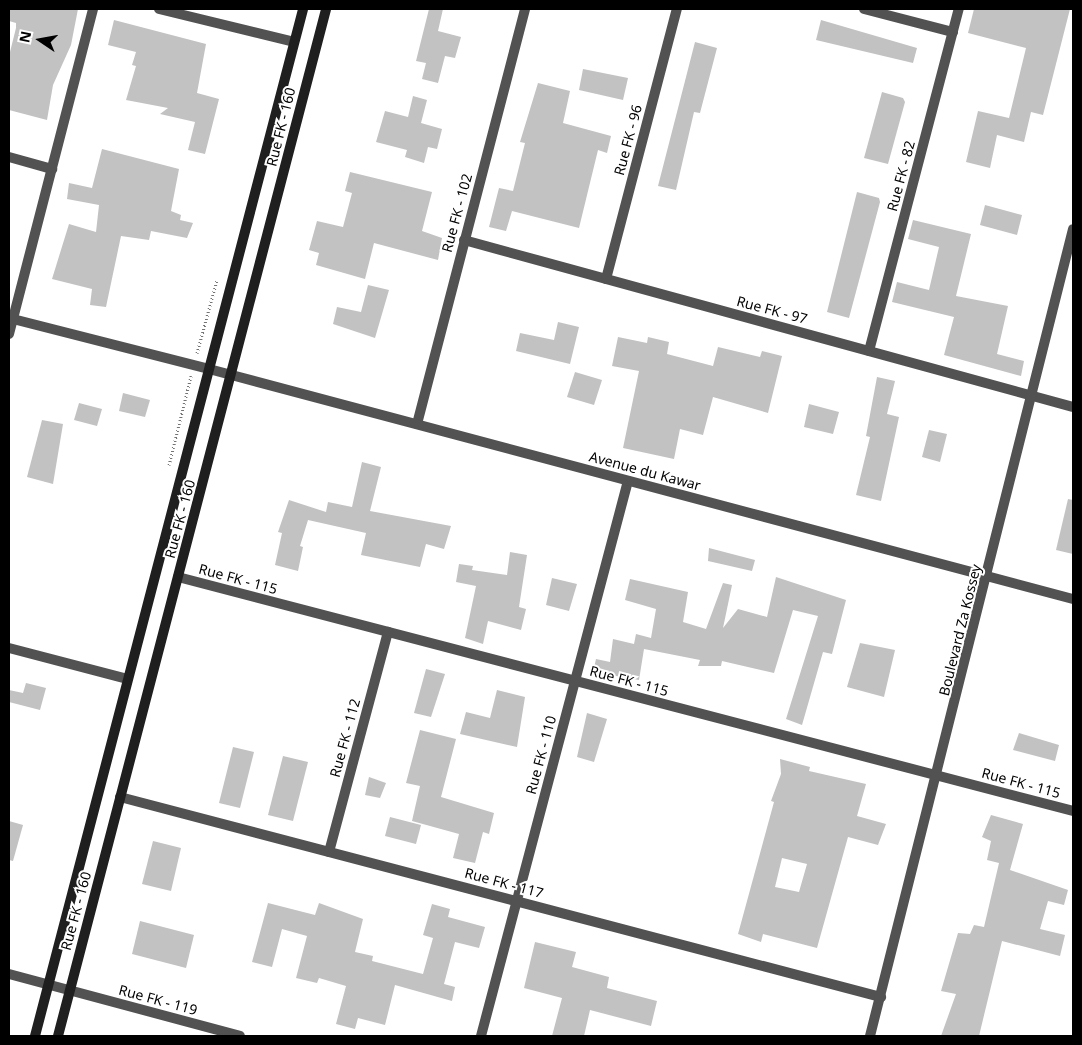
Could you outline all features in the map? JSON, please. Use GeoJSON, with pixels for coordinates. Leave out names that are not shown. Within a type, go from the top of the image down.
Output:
{"type":"FeatureCollection","features":[{"type":"Feature","properties":{"kind":"main road","name":"Rue FK - 160"},"geometry":{"type":"LineString","coordinates":[[35,1036],[303,9]]}},
{"type":"Feature","properties":{"kind":"main road","name":"Rue FK - 160"},"geometry":{"type":"LineString","coordinates":[[58,1036],[326,9]]}},
{"type":"Feature","properties":{"kind":"street"},"geometry":{"type":"LineString","coordinates":[[9,334],[11,319],[93,9]]}},
{"type":"Feature","properties":{"kind":"street"},"geometry":{"type":"LineString","coordinates":[[159,9],[294,42]]}},
{"type":"Feature","properties":{"kind":"street","name":"Rue FK - 102"},"geometry":{"type":"LineString","coordinates":[[417,424],[525,9]]}},
{"type":"Feature","properties":{"kind":"street","name":"Rue FK - 96"},"geometry":{"type":"LineString","coordinates":[[606,279],[677,9]]}},
{"type":"Feature","properties":{"kind":"street"},"geometry":{"type":"LineString","coordinates":[[864,9],[953,32]]}},
{"type":"Feature","properties":{"kind":"street","name":"Rue FK - 82"},"geometry":{"type":"LineString","coordinates":[[868,351],[959,9]]}},
{"type":"Feature","properties":{"kind":"street"},"geometry":{"type":"LineString","coordinates":[[9,158],[52,169]]}},
{"type":"Feature","properties":{"kind":"street","name":"Boulevard Za Kossey"},"geometry":{"type":"LineString","coordinates":[[870,1036],[938,776],[1030,395],[1073,229]]}},
{"type":"Feature","properties":{"kind":"street","name":"Rue FK - 97"},"geometry":{"type":"LineString","coordinates":[[464,240],[1073,407]]}},
{"type":"Feature","properties":{"kind":"street","name":"Avenue du Kawar"},"geometry":{"type":"LineString","coordinates":[[11,319],[232,375],[1073,599]]}},
{"type":"Feature","properties":{"kind":"street","name":"Rue FK - 110"},"geometry":{"type":"LineString","coordinates":[[480,1036],[628,481]]}},
{"type":"Feature","properties":{"kind":"street","name":"Rue FK - 115"},"geometry":{"type":"LineString","coordinates":[[178,577],[1073,811]]}},
{"type":"Feature","properties":{"kind":"street","name":"Rue FK - 112"},"geometry":{"type":"LineString","coordinates":[[329,852],[388,632]]}},
{"type":"Feature","properties":{"kind":"street"},"geometry":{"type":"LineString","coordinates":[[9,648],[127,679]]}},
{"type":"Feature","properties":{"kind":"street","name":"Rue FK - 117"},"geometry":{"type":"LineString","coordinates":[[120,797],[881,997]]}},
{"type":"Feature","properties":{"kind":"street","name":"Rue FK - 119"},"geometry":{"type":"LineString","coordinates":[[9,974],[240,1036]]}},
{"type":"Feature","properties":{"kind":"building"},"geometry":{"type":"Polygon","coordinates":[[[9,9],[78,9],[71,45],[53,85],[47,120],[9,110],[9,56],[16,23],[9,21],[9,9]]]}},
{"type":"Feature","properties":{"kind":"building"},"geometry":{"type":"Polygon","coordinates":[[[429,9],[443,9],[438,31],[461,37],[455,58],[445,56],[438,83],[422,79],[426,63],[416,61],[429,9]]]}},
{"type":"Feature","properties":{"kind":"building"},"geometry":{"type":"Polygon","coordinates":[[[974,9],[1070,9],[1043,115],[1031,112],[1024,142],[997,135],[990,168],[966,162],[978,111],[1009,118],[1026,48],[968,33],[974,9]]]}},
{"type":"Feature","properties":{"kind":"building"},"geometry":{"type":"Polygon","coordinates":[[[114,20],[206,44],[197,93],[219,99],[205,154],[188,150],[195,122],[160,114],[168,108],[126,100],[136,66],[132,65],[136,52],[108,45],[114,20]]]}},
{"type":"Feature","properties":{"kind":"building"},"geometry":{"type":"Polygon","coordinates":[[[821,20],[917,48],[913,63],[816,40],[821,20]]]}},
{"type":"Feature","properties":{"kind":"building"},"geometry":{"type":"Polygon","coordinates":[[[695,42],[717,48],[700,113],[694,112],[676,190],[658,186],[695,42]]]}},
{"type":"Feature","properties":{"kind":"building"},"geometry":{"type":"Polygon","coordinates":[[[583,69],[628,78],[623,100],[579,90],[583,69]]]}},
{"type":"Feature","properties":{"kind":"building"},"geometry":{"type":"Polygon","coordinates":[[[538,83],[570,91],[563,123],[611,136],[607,153],[598,150],[579,228],[512,211],[506,231],[489,227],[499,188],[513,191],[525,143],[520,142],[538,83]]]}},
{"type":"Feature","properties":{"kind":"building"},"geometry":{"type":"Polygon","coordinates":[[[882,92],[903,98],[905,102],[888,164],[864,158],[882,92]]]}},
{"type":"Feature","properties":{"kind":"building"},"geometry":{"type":"Polygon","coordinates":[[[413,96],[427,100],[421,123],[442,129],[437,149],[428,147],[424,163],[405,157],[407,150],[376,142],[385,111],[408,117],[413,96]]]}},
{"type":"Feature","properties":{"kind":"building"},"geometry":{"type":"Polygon","coordinates":[[[102,149],[179,169],[171,211],[181,215],[180,220],[193,223],[187,238],[151,231],[149,240],[121,236],[106,307],[90,305],[92,289],[52,279],[69,224],[96,232],[99,205],[67,199],[69,183],[92,188],[102,149]]]}},
{"type":"Feature","properties":{"kind":"building"},"geometry":{"type":"Polygon","coordinates":[[[350,172],[432,192],[422,231],[442,238],[438,260],[374,243],[365,279],[316,265],[319,253],[309,250],[317,221],[343,227],[352,193],[345,191],[350,172]]]}},
{"type":"Feature","properties":{"kind":"building"},"geometry":{"type":"Polygon","coordinates":[[[857,192],[879,198],[880,202],[849,318],[827,312],[857,192]]]}},
{"type":"Feature","properties":{"kind":"building"},"geometry":{"type":"Polygon","coordinates":[[[985,205],[1022,215],[1017,235],[980,225],[985,205]]]}},
{"type":"Feature","properties":{"kind":"building"},"geometry":{"type":"Polygon","coordinates":[[[913,220],[971,234],[956,296],[1008,306],[997,354],[1024,361],[1021,376],[944,355],[954,317],[892,302],[897,282],[929,290],[939,247],[908,239],[913,220]]]}},
{"type":"Feature","properties":{"kind":"building"},"geometry":{"type":"Polygon","coordinates":[[[368,285],[389,290],[375,338],[333,324],[337,307],[361,312],[368,285]]]}},
{"type":"Feature","properties":{"kind":"building"},"geometry":{"type":"Polygon","coordinates":[[[558,322],[579,327],[570,364],[516,351],[520,333],[554,340],[558,322]]]}},
{"type":"Feature","properties":{"kind":"building"},"geometry":{"type":"Polygon","coordinates":[[[618,337],[647,343],[648,337],[669,342],[667,354],[713,366],[718,347],[760,357],[762,351],[782,356],[768,413],[713,397],[703,435],[680,429],[674,459],[623,448],[639,371],[612,366],[618,337]]]}},
{"type":"Feature","properties":{"kind":"building"},"geometry":{"type":"Polygon","coordinates":[[[575,372],[602,380],[594,405],[567,397],[575,372]]]}},
{"type":"Feature","properties":{"kind":"building"},"geometry":{"type":"Polygon","coordinates":[[[877,377],[895,381],[887,414],[899,417],[881,501],[856,495],[870,437],[866,436],[877,377]]]}},
{"type":"Feature","properties":{"kind":"building"},"geometry":{"type":"Polygon","coordinates":[[[123,393],[150,400],[145,417],[119,411],[123,393]]]}},
{"type":"Feature","properties":{"kind":"building"},"geometry":{"type":"Polygon","coordinates":[[[79,403],[102,409],[97,426],[74,420],[79,403]]]}},
{"type":"Feature","properties":{"kind":"building"},"geometry":{"type":"Polygon","coordinates":[[[809,404],[839,412],[833,434],[804,427],[809,404]]]}},
{"type":"Feature","properties":{"kind":"building"},"geometry":{"type":"Polygon","coordinates":[[[42,420],[63,424],[53,484],[27,477],[42,420]]]}},
{"type":"Feature","properties":{"kind":"building"},"geometry":{"type":"Polygon","coordinates":[[[929,430],[947,434],[940,462],[922,457],[929,430]]]}},
{"type":"Feature","properties":{"kind":"building"},"geometry":{"type":"Polygon","coordinates":[[[362,462],[381,467],[370,511],[451,526],[444,549],[426,544],[420,567],[361,555],[366,533],[308,520],[300,546],[303,547],[298,571],[275,565],[282,533],[278,532],[289,500],[326,512],[328,502],[352,507],[362,462]]]}},
{"type":"Feature","properties":{"kind":"building"},"geometry":{"type":"Polygon","coordinates":[[[1068,499],[1073,500],[1073,554],[1056,550],[1068,499]]]}},
{"type":"Feature","properties":{"kind":"building"},"geometry":{"type":"Polygon","coordinates":[[[709,548],[755,560],[752,571],[708,561],[709,548]]]}},
{"type":"Feature","properties":{"kind":"building"},"geometry":{"type":"Polygon","coordinates":[[[510,552],[527,555],[519,607],[526,609],[521,630],[488,621],[483,644],[465,638],[476,586],[456,582],[459,564],[473,566],[472,570],[507,575],[510,552]]]}},
{"type":"Feature","properties":{"kind":"building"},"geometry":{"type":"Polygon","coordinates":[[[776,577],[846,600],[832,654],[823,652],[802,725],[786,719],[818,616],[793,610],[774,673],[722,661],[721,666],[698,666],[700,660],[644,649],[639,680],[593,672],[596,659],[610,662],[613,639],[634,644],[636,634],[651,638],[656,609],[625,600],[630,579],[688,592],[683,622],[706,629],[723,583],[732,585],[723,628],[738,609],[767,617],[776,577]]]}},
{"type":"Feature","properties":{"kind":"building"},"geometry":{"type":"Polygon","coordinates":[[[552,578],[577,584],[569,611],[546,605],[552,578]]]}},
{"type":"Feature","properties":{"kind":"building"},"geometry":{"type":"Polygon","coordinates":[[[860,643],[895,650],[884,697],[847,687],[860,643]]]}},
{"type":"Feature","properties":{"kind":"building"},"geometry":{"type":"Polygon","coordinates":[[[426,669],[445,674],[431,717],[414,713],[426,669]]]}},
{"type":"Feature","properties":{"kind":"building"},"geometry":{"type":"Polygon","coordinates":[[[26,683],[46,688],[40,710],[9,702],[9,690],[23,693],[26,683]]]}},
{"type":"Feature","properties":{"kind":"building"},"geometry":{"type":"Polygon","coordinates":[[[497,690],[525,697],[517,747],[460,734],[466,712],[490,718],[497,690]]]}},
{"type":"Feature","properties":{"kind":"building"},"geometry":{"type":"Polygon","coordinates":[[[587,713],[607,719],[594,762],[577,757],[587,713]]]}},
{"type":"Feature","properties":{"kind":"building"},"geometry":{"type":"Polygon","coordinates":[[[420,730],[456,739],[441,797],[494,813],[489,834],[483,832],[475,863],[453,858],[459,834],[412,821],[420,786],[406,783],[420,730]]]}},
{"type":"Feature","properties":{"kind":"building"},"geometry":{"type":"Polygon","coordinates":[[[1019,733],[1059,745],[1055,761],[1013,750],[1019,733]]]}},
{"type":"Feature","properties":{"kind":"building"},"geometry":{"type":"Polygon","coordinates":[[[233,747],[254,752],[240,808],[219,803],[233,747]]]}},
{"type":"Feature","properties":{"kind":"building"},"geometry":{"type":"Polygon","coordinates":[[[283,756],[308,762],[293,821],[268,815],[283,756]]]}},
{"type":"Feature","properties":{"kind":"building"},"geometry":{"type":"Polygon","coordinates":[[[780,759],[810,767],[809,771],[866,784],[857,816],[886,824],[878,845],[848,837],[817,948],[763,934],[761,942],[738,934],[774,802],[771,801],[781,774],[780,759]],[[782,858],[775,887],[799,892],[807,864],[782,858]]]}},
{"type":"Feature","properties":{"kind":"building"},"geometry":{"type":"Polygon","coordinates":[[[369,777],[386,783],[380,798],[365,795],[369,777]]]}},
{"type":"Feature","properties":{"kind":"building"},"geometry":{"type":"Polygon","coordinates":[[[991,815],[1023,824],[1010,870],[1068,890],[1064,905],[1048,901],[1040,929],[1065,935],[1060,956],[1002,941],[979,1036],[941,1036],[956,994],[941,991],[958,933],[970,934],[974,925],[984,927],[999,863],[987,860],[991,841],[982,837],[991,815]]]}},
{"type":"Feature","properties":{"kind":"building"},"geometry":{"type":"Polygon","coordinates":[[[390,817],[421,825],[416,844],[385,836],[390,817]]]}},
{"type":"Feature","properties":{"kind":"building"},"geometry":{"type":"Polygon","coordinates":[[[9,821],[23,825],[13,861],[9,860],[9,821]]]}},
{"type":"Feature","properties":{"kind":"building"},"geometry":{"type":"Polygon","coordinates":[[[153,841],[181,848],[171,891],[142,884],[153,841]]]}},
{"type":"Feature","properties":{"kind":"building"},"geometry":{"type":"Polygon","coordinates":[[[268,903],[315,915],[319,903],[363,919],[355,952],[373,956],[372,961],[423,974],[433,938],[423,935],[432,904],[450,909],[448,917],[485,927],[479,948],[455,942],[444,984],[455,987],[452,1001],[395,985],[385,1025],[358,1018],[355,1029],[336,1024],[346,986],[319,978],[317,983],[296,978],[307,936],[282,929],[272,967],[252,962],[268,903]]]}},
{"type":"Feature","properties":{"kind":"building"},"geometry":{"type":"Polygon","coordinates":[[[140,921],[194,935],[186,968],[132,954],[140,921]]]}},
{"type":"Feature","properties":{"kind":"building"},"geometry":{"type":"Polygon","coordinates":[[[535,942],[576,952],[572,967],[609,977],[607,988],[657,1001],[651,1026],[590,1010],[584,1036],[552,1036],[562,998],[524,988],[535,942]]]}}]}
